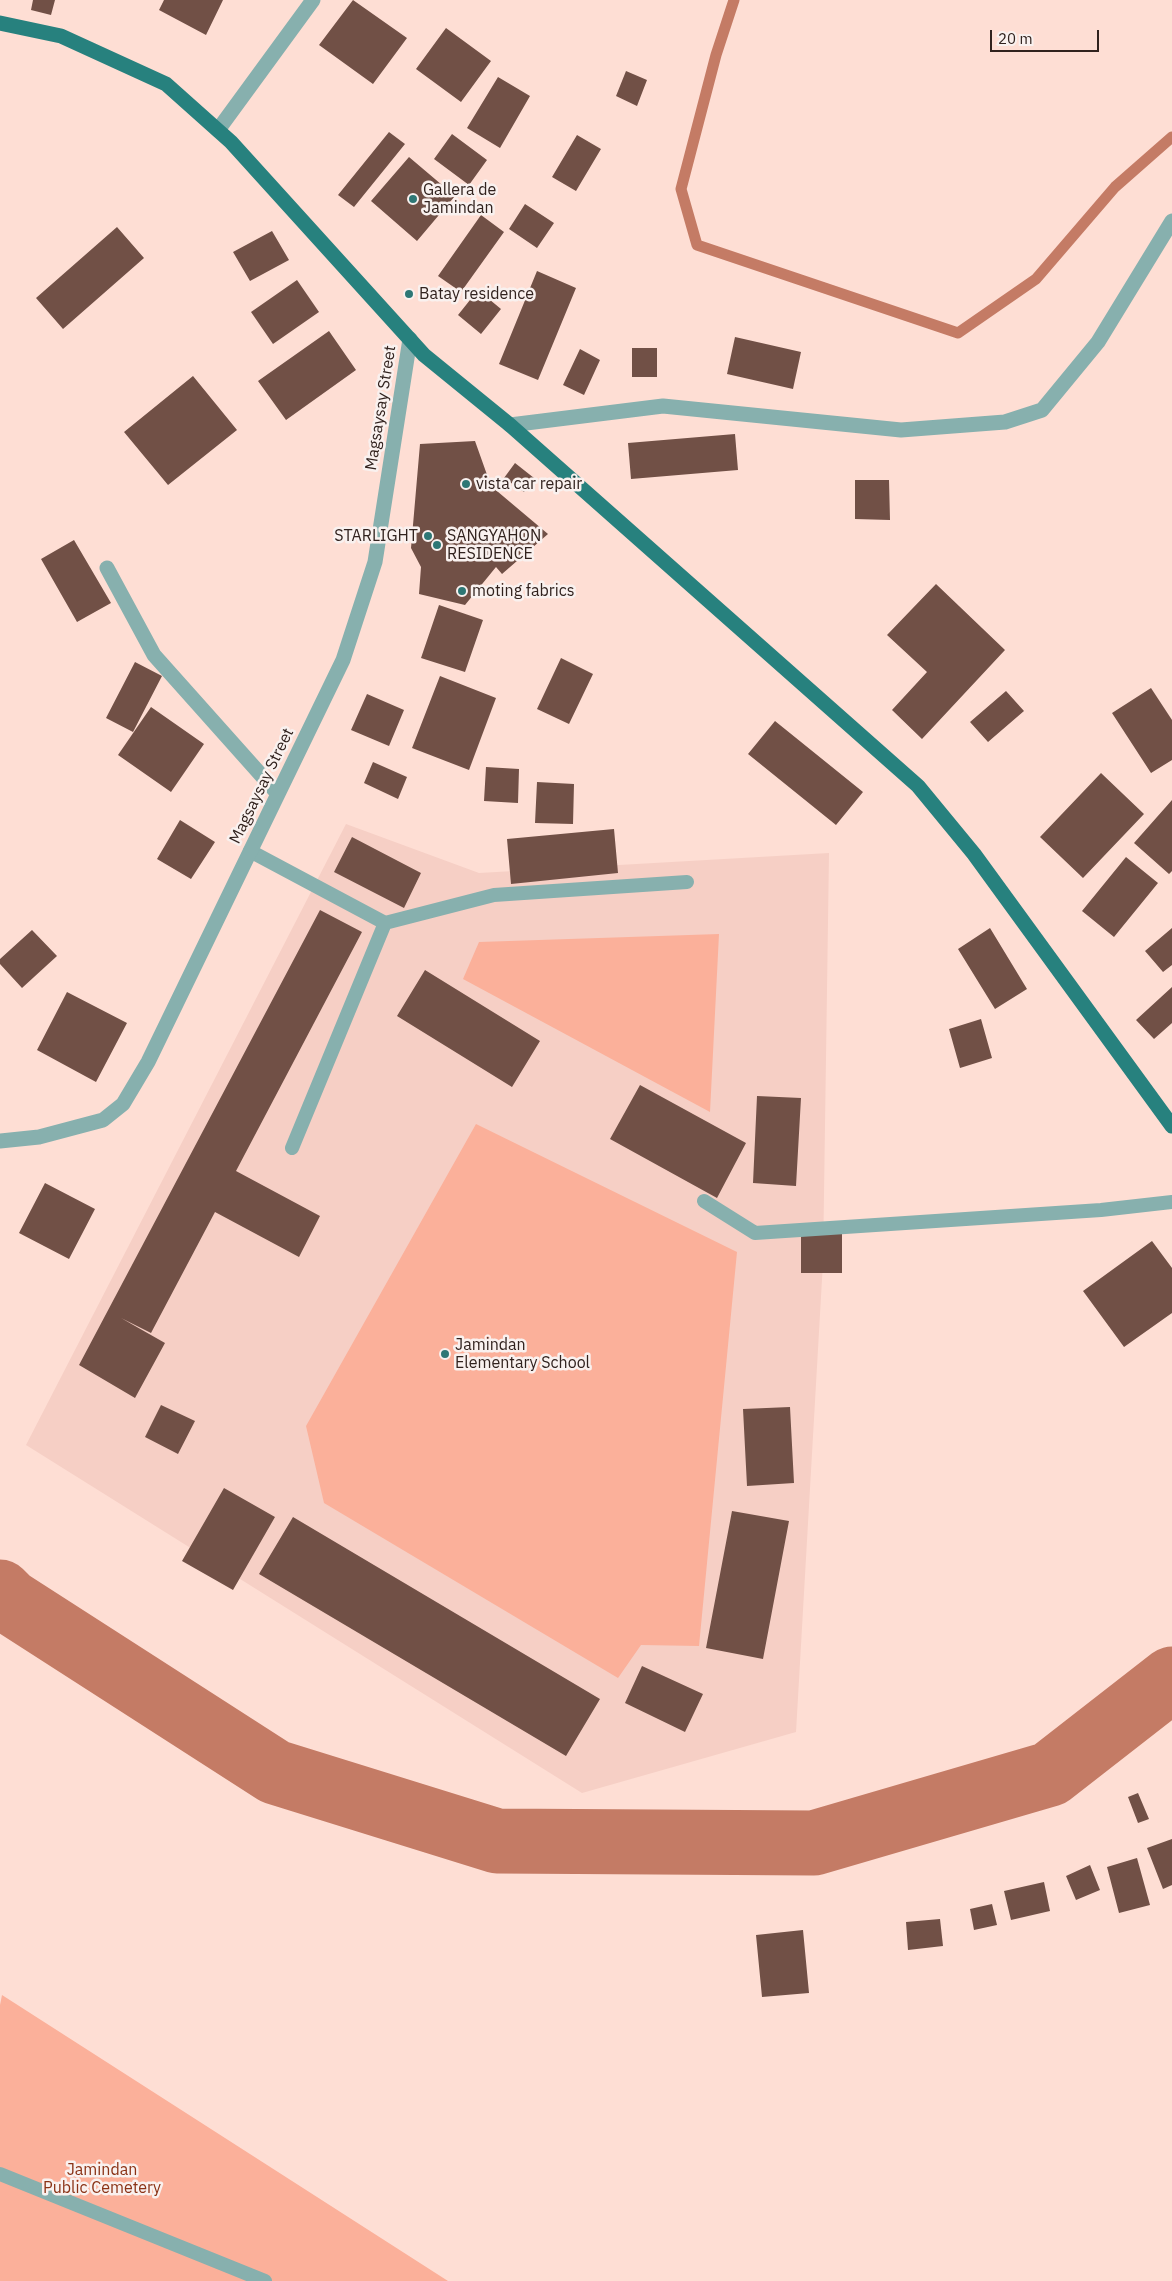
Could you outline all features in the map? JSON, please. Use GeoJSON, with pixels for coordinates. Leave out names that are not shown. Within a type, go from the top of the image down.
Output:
{"type":"FeatureCollection","features":[{"type":"Feature","properties":{"kind":"main road"},"geometry":{"type":"LineString","coordinates":[[0,22],[61,36],[166,84],[232,142],[424,355],[510,425],[918,786],[974,854],[1172,1126]]}},
{"type":"Feature","properties":{"kind":"street"},"geometry":{"type":"LineString","coordinates":[[218,130],[313,0]]}},
{"type":"Feature","properties":{"kind":"street"},"geometry":{"type":"LineString","coordinates":[[510,425],[663,406],[901,430],[1005,422],[1042,410],[1098,342],[1172,221]]}},
{"type":"Feature","properties":{"kind":"street","name":"Magsaysay Street"},"geometry":{"type":"LineString","coordinates":[[0,1141],[39,1137],[102,1120],[123,1104],[148,1062],[343,660],[375,562],[410,339]]}},
{"type":"Feature","properties":{"kind":"street"},"geometry":{"type":"LineString","coordinates":[[108,568],[154,655],[278,794]]}},
{"type":"Feature","properties":{"kind":"lane"},"geometry":{"type":"LineString","coordinates":[[250,852],[385,923],[494,896],[686,882]]}},
{"type":"Feature","properties":{"kind":"lane"},"geometry":{"type":"LineString","coordinates":[[292,1148],[385,923]]}},
{"type":"Feature","properties":{"kind":"lane"},"geometry":{"type":"LineString","coordinates":[[704,1201],[755,1233],[1101,1210],[1172,1202]]}},
{"type":"Feature","properties":{"kind":"lane"},"geometry":{"type":"LineString","coordinates":[[0,2174],[265,2281]]}},
{"type":"Feature","properties":{"kind":"shaded area","name":"Jamindan Elementary School"},"geometry":{"type":"Polygon","coordinates":[[[346,824],[479,873],[829,853],[823,1262],[796,1732],[582,1793],[26,1445],[346,824]]]}},
{"type":"Feature","properties":{"kind":"green space"},"geometry":{"type":"Polygon","coordinates":[[[719,934],[710,1112],[463,979],[479,942],[719,934]]]}},
{"type":"Feature","properties":{"kind":"green space"},"geometry":{"type":"Polygon","coordinates":[[[476,1124],[737,1252],[699,1646],[641,1645],[618,1678],[324,1503],[306,1426],[476,1124]]]}},
{"type":"Feature","properties":{"kind":"green space","name":"Jamindan Public Cemetery"},"geometry":{"type":"Polygon","coordinates":[[[2,1995],[448,2281],[0,2281],[0,2005],[2,1995]]]}},
{"type":"Feature","properties":{"kind":"building"},"geometry":{"type":"Polygon","coordinates":[[[33,0],[55,0],[51,15],[31,10],[33,0]]]}},
{"type":"Feature","properties":{"kind":"building"},"geometry":{"type":"Polygon","coordinates":[[[164,0],[223,0],[206,35],[159,10],[164,0]]]}},
{"type":"Feature","properties":{"kind":"building"},"geometry":{"type":"Polygon","coordinates":[[[353,0],[407,38],[373,84],[319,45],[353,0]]]}},
{"type":"Feature","properties":{"kind":"building"},"geometry":{"type":"Polygon","coordinates":[[[446,28],[491,61],[461,102],[416,69],[446,28]]]}},
{"type":"Feature","properties":{"kind":"building"},"geometry":{"type":"Polygon","coordinates":[[[626,71],[647,80],[637,106],[616,96],[626,71]]]}},
{"type":"Feature","properties":{"kind":"building"},"geometry":{"type":"Polygon","coordinates":[[[498,77],[530,96],[500,148],[467,128],[498,77]]]}},
{"type":"Feature","properties":{"kind":"building"},"geometry":{"type":"Polygon","coordinates":[[[389,132],[405,144],[354,207],[338,195],[389,132]]]}},
{"type":"Feature","properties":{"kind":"building"},"geometry":{"type":"Polygon","coordinates":[[[452,134],[487,160],[469,185],[434,159],[452,134]]]}},
{"type":"Feature","properties":{"kind":"building"},"geometry":{"type":"Polygon","coordinates":[[[577,135],[601,149],[576,191],[552,177],[577,135]]]}},
{"type":"Feature","properties":{"kind":"building","name":"Gallera de Jamindan"},"geometry":{"type":"Polygon","coordinates":[[[409,157],[455,196],[417,241],[371,201],[409,157]]]}},
{"type":"Feature","properties":{"kind":"building"},"geometry":{"type":"Polygon","coordinates":[[[525,204],[554,223],[537,248],[509,229],[525,204]]]}},
{"type":"Feature","properties":{"kind":"building"},"geometry":{"type":"Polygon","coordinates":[[[481,215],[504,232],[461,292],[438,276],[481,215]]]}},
{"type":"Feature","properties":{"kind":"building"},"geometry":{"type":"Polygon","coordinates":[[[117,227],[144,258],[63,329],[36,298],[117,227]]]}},
{"type":"Feature","properties":{"kind":"building"},"geometry":{"type":"Polygon","coordinates":[[[272,231],[289,260],[250,281],[233,252],[272,231]]]}},
{"type":"Feature","properties":{"kind":"building"},"geometry":{"type":"Polygon","coordinates":[[[537,271],[576,288],[538,380],[499,364],[537,271]]]}},
{"type":"Feature","properties":{"kind":"building"},"geometry":{"type":"Polygon","coordinates":[[[297,280],[319,312],[273,344],[251,312],[297,280]]]}},
{"type":"Feature","properties":{"kind":"building"},"geometry":{"type":"Polygon","coordinates":[[[478,290],[501,309],[481,334],[458,315],[478,290]]]}},
{"type":"Feature","properties":{"kind":"building"},"geometry":{"type":"Polygon","coordinates":[[[329,331],[356,370],[286,420],[258,381],[329,331]]]}},
{"type":"Feature","properties":{"kind":"building"},"geometry":{"type":"Polygon","coordinates":[[[735,337],[801,352],[793,389],[727,374],[735,337]]]}},
{"type":"Feature","properties":{"kind":"building"},"geometry":{"type":"Polygon","coordinates":[[[632,348],[657,348],[657,377],[632,377],[632,348]]]}},
{"type":"Feature","properties":{"kind":"building"},"geometry":{"type":"Polygon","coordinates":[[[580,349],[600,360],[584,395],[563,385],[580,349]]]}},
{"type":"Feature","properties":{"kind":"building"},"geometry":{"type":"Polygon","coordinates":[[[193,376],[237,430],[168,485],[124,432],[193,376]]]}},
{"type":"Feature","properties":{"kind":"building"},"geometry":{"type":"Polygon","coordinates":[[[735,434],[738,470],[631,479],[628,443],[735,434]]]}},
{"type":"Feature","properties":{"kind":"building"},"geometry":{"type":"Polygon","coordinates":[[[475,441],[491,486],[548,534],[502,574],[496,567],[465,605],[419,594],[421,567],[411,548],[420,444],[475,441]]]}},
{"type":"Feature","properties":{"kind":"building"},"geometry":{"type":"Polygon","coordinates":[[[515,463],[534,478],[524,492],[504,478],[515,463]]]}},
{"type":"Feature","properties":{"kind":"building"},"geometry":{"type":"Polygon","coordinates":[[[855,480],[889,480],[890,520],[855,519],[855,480]]]}},
{"type":"Feature","properties":{"kind":"building"},"geometry":{"type":"Polygon","coordinates":[[[74,540],[111,603],[77,622],[41,559],[74,540]]]}},
{"type":"Feature","properties":{"kind":"building"},"geometry":{"type":"Polygon","coordinates":[[[936,584],[1005,650],[922,739],[892,710],[927,672],[887,635],[936,584]]]}},
{"type":"Feature","properties":{"kind":"building"},"geometry":{"type":"Polygon","coordinates":[[[439,605],[483,620],[465,672],[421,658],[439,605]]]}},
{"type":"Feature","properties":{"kind":"building"},"geometry":{"type":"Polygon","coordinates":[[[561,658],[593,674],[569,724],[537,709],[561,658]]]}},
{"type":"Feature","properties":{"kind":"building"},"geometry":{"type":"Polygon","coordinates":[[[135,662],[162,676],[133,732],[106,718],[135,662]]]}},
{"type":"Feature","properties":{"kind":"building"},"geometry":{"type":"Polygon","coordinates":[[[440,676],[496,698],[469,770],[412,748],[440,676]]]}},
{"type":"Feature","properties":{"kind":"building"},"geometry":{"type":"Polygon","coordinates":[[[1151,688],[1172,720],[1172,760],[1151,773],[1112,713],[1151,688]]]}},
{"type":"Feature","properties":{"kind":"building"},"geometry":{"type":"Polygon","coordinates":[[[1006,691],[1024,711],[988,742],[970,722],[1006,691]]]}},
{"type":"Feature","properties":{"kind":"building"},"geometry":{"type":"Polygon","coordinates":[[[367,694],[404,710],[389,746],[351,730],[367,694]]]}},
{"type":"Feature","properties":{"kind":"building"},"geometry":{"type":"Polygon","coordinates":[[[151,707],[204,744],[171,792],[118,755],[151,707]]]}},
{"type":"Feature","properties":{"kind":"building"},"geometry":{"type":"Polygon","coordinates":[[[775,721],[863,792],[836,825],[748,754],[775,721]]]}},
{"type":"Feature","properties":{"kind":"building"},"geometry":{"type":"Polygon","coordinates":[[[373,762],[407,777],[398,799],[364,783],[373,762]]]}},
{"type":"Feature","properties":{"kind":"building"},"geometry":{"type":"Polygon","coordinates":[[[486,767],[519,769],[518,803],[484,801],[486,767]]]}},
{"type":"Feature","properties":{"kind":"building"},"geometry":{"type":"Polygon","coordinates":[[[1101,773],[1144,814],[1083,878],[1040,837],[1101,773]]]}},
{"type":"Feature","properties":{"kind":"building"},"geometry":{"type":"Polygon","coordinates":[[[537,782],[574,784],[573,824],[535,823],[537,782]]]}},
{"type":"Feature","properties":{"kind":"building"},"geometry":{"type":"Polygon","coordinates":[[[1172,800],[1172,871],[1169,874],[1134,843],[1172,800]]]}},
{"type":"Feature","properties":{"kind":"building"},"geometry":{"type":"Polygon","coordinates":[[[180,820],[215,842],[191,879],[157,859],[180,820]]]}},
{"type":"Feature","properties":{"kind":"building"},"geometry":{"type":"Polygon","coordinates":[[[614,829],[618,873],[511,884],[507,839],[614,829]]]}},
{"type":"Feature","properties":{"kind":"building"},"geometry":{"type":"Polygon","coordinates":[[[352,837],[421,873],[404,908],[334,872],[352,837]]]}},
{"type":"Feature","properties":{"kind":"building"},"geometry":{"type":"Polygon","coordinates":[[[1126,857],[1158,883],[1114,937],[1082,911],[1126,857]]]}},
{"type":"Feature","properties":{"kind":"building"},"geometry":{"type":"Polygon","coordinates":[[[320,910],[362,932],[236,1171],[320,1216],[299,1257],[215,1212],[151,1333],[121,1318],[165,1343],[135,1398],[79,1365],[320,910]]]}},
{"type":"Feature","properties":{"kind":"building"},"geometry":{"type":"Polygon","coordinates":[[[990,928],[1027,989],[995,1009],[958,949],[990,928]]]}},
{"type":"Feature","properties":{"kind":"building"},"geometry":{"type":"Polygon","coordinates":[[[1172,928],[1172,965],[1163,972],[1145,951],[1172,928]]]}},
{"type":"Feature","properties":{"kind":"building"},"geometry":{"type":"Polygon","coordinates":[[[32,930],[57,956],[22,988],[0,964],[0,959],[32,930]]]}},
{"type":"Feature","properties":{"kind":"building"},"geometry":{"type":"Polygon","coordinates":[[[425,970],[540,1041],[512,1087],[397,1016],[425,970]]]}},
{"type":"Feature","properties":{"kind":"building"},"geometry":{"type":"Polygon","coordinates":[[[1172,987],[1172,1023],[1154,1039],[1136,1020],[1172,987]]]}},
{"type":"Feature","properties":{"kind":"building"},"geometry":{"type":"Polygon","coordinates":[[[67,992],[127,1023],[96,1082],[37,1050],[67,992]]]}},
{"type":"Feature","properties":{"kind":"building"},"geometry":{"type":"Polygon","coordinates":[[[981,1019],[992,1058],[960,1068],[949,1029],[981,1019]]]}},
{"type":"Feature","properties":{"kind":"building"},"geometry":{"type":"Polygon","coordinates":[[[640,1085],[746,1143],[717,1198],[610,1139],[640,1085]]]}},
{"type":"Feature","properties":{"kind":"building"},"geometry":{"type":"Polygon","coordinates":[[[757,1096],[801,1098],[796,1186],[753,1183],[757,1096]]]}},
{"type":"Feature","properties":{"kind":"building"},"geometry":{"type":"Polygon","coordinates":[[[45,1183],[95,1209],[69,1259],[19,1233],[45,1183]]]}},
{"type":"Feature","properties":{"kind":"building"},"geometry":{"type":"Polygon","coordinates":[[[801,1232],[842,1232],[842,1273],[801,1273],[801,1232]]]}},
{"type":"Feature","properties":{"kind":"building"},"geometry":{"type":"Polygon","coordinates":[[[1152,1241],[1172,1268],[1172,1313],[1124,1347],[1083,1291],[1152,1241]]]}},
{"type":"Feature","properties":{"kind":"building"},"geometry":{"type":"Polygon","coordinates":[[[161,1405],[195,1421],[178,1454],[145,1437],[161,1405]]]}},
{"type":"Feature","properties":{"kind":"building"},"geometry":{"type":"Polygon","coordinates":[[[790,1407],[794,1483],[747,1486],[743,1409],[790,1407]]]}},
{"type":"Feature","properties":{"kind":"building"},"geometry":{"type":"Polygon","coordinates":[[[224,1488],[275,1517],[233,1590],[182,1561],[224,1488]]]}},
{"type":"Feature","properties":{"kind":"building"},"geometry":{"type":"Polygon","coordinates":[[[732,1511],[789,1521],[763,1659],[706,1648],[732,1511]]]}},
{"type":"Feature","properties":{"kind":"building"},"geometry":{"type":"Polygon","coordinates":[[[293,1517],[600,1699],[566,1756],[259,1574],[293,1517]]]}},
{"type":"Feature","properties":{"kind":"building"},"geometry":{"type":"Polygon","coordinates":[[[642,1666],[703,1694],[685,1732],[625,1703],[642,1666]]]}},
{"type":"Feature","properties":{"kind":"building"},"geometry":{"type":"Polygon","coordinates":[[[1138,1793],[1149,1819],[1138,1823],[1128,1797],[1138,1793]]]}},
{"type":"Feature","properties":{"kind":"building"},"geometry":{"type":"Polygon","coordinates":[[[1172,1839],[1172,1885],[1163,1889],[1147,1848],[1172,1839]]]}},
{"type":"Feature","properties":{"kind":"building"},"geometry":{"type":"Polygon","coordinates":[[[1137,1858],[1150,1905],[1119,1913],[1107,1867],[1137,1858]]]}},
{"type":"Feature","properties":{"kind":"building"},"geometry":{"type":"Polygon","coordinates":[[[1090,1865],[1100,1890],[1076,1900],[1066,1876],[1090,1865]]]}},
{"type":"Feature","properties":{"kind":"building"},"geometry":{"type":"Polygon","coordinates":[[[1044,1882],[1050,1911],[1011,1920],[1004,1891],[1044,1882]]]}},
{"type":"Feature","properties":{"kind":"building"},"geometry":{"type":"Polygon","coordinates":[[[992,1904],[997,1925],[974,1930],[970,1909],[992,1904]]]}},
{"type":"Feature","properties":{"kind":"building"},"geometry":{"type":"Polygon","coordinates":[[[940,1919],[943,1946],[908,1950],[906,1922],[940,1919]]]}},
{"type":"Feature","properties":{"kind":"building"},"geometry":{"type":"Polygon","coordinates":[[[803,1930],[809,1993],[762,1997],[756,1935],[803,1930]]]}},
{"type":"Feature","properties":{"kind":"waterway"},"geometry":{"type":"LineString","coordinates":[[734,0],[716,55],[681,189],[697,245],[958,333],[1036,279],[1115,187],[1172,137]]}},
{"type":"Feature","properties":{"kind":"waterway"},"geometry":{"type":"LineString","coordinates":[[0,1592],[9,1601],[275,1772],[497,1841],[814,1843],[1050,1774],[1172,1679]]}},
{"type":"Feature","properties":{"kind":"place","name":"Gallera de Jamindan"},"geometry":{"type":"Point","coordinates":[413,199]}},
{"type":"Feature","properties":{"kind":"place","name":"Batay residence"},"geometry":{"type":"Point","coordinates":[409,294]}},
{"type":"Feature","properties":{"kind":"place","name":"vista car repair"},"geometry":{"type":"Point","coordinates":[466,484]}},
{"type":"Feature","properties":{"kind":"place","name":"STARLIGHT"},"geometry":{"type":"Point","coordinates":[428,536]}},
{"type":"Feature","properties":{"kind":"place","name":"SANGYAHON RESIDENCE"},"geometry":{"type":"Point","coordinates":[437,545]}},
{"type":"Feature","properties":{"kind":"place","name":"moting fabrics"},"geometry":{"type":"Point","coordinates":[462,591]}},
{"type":"Feature","properties":{"kind":"place","name":"Jamindan Elementary School"},"geometry":{"type":"Point","coordinates":[445,1354]}}]}
